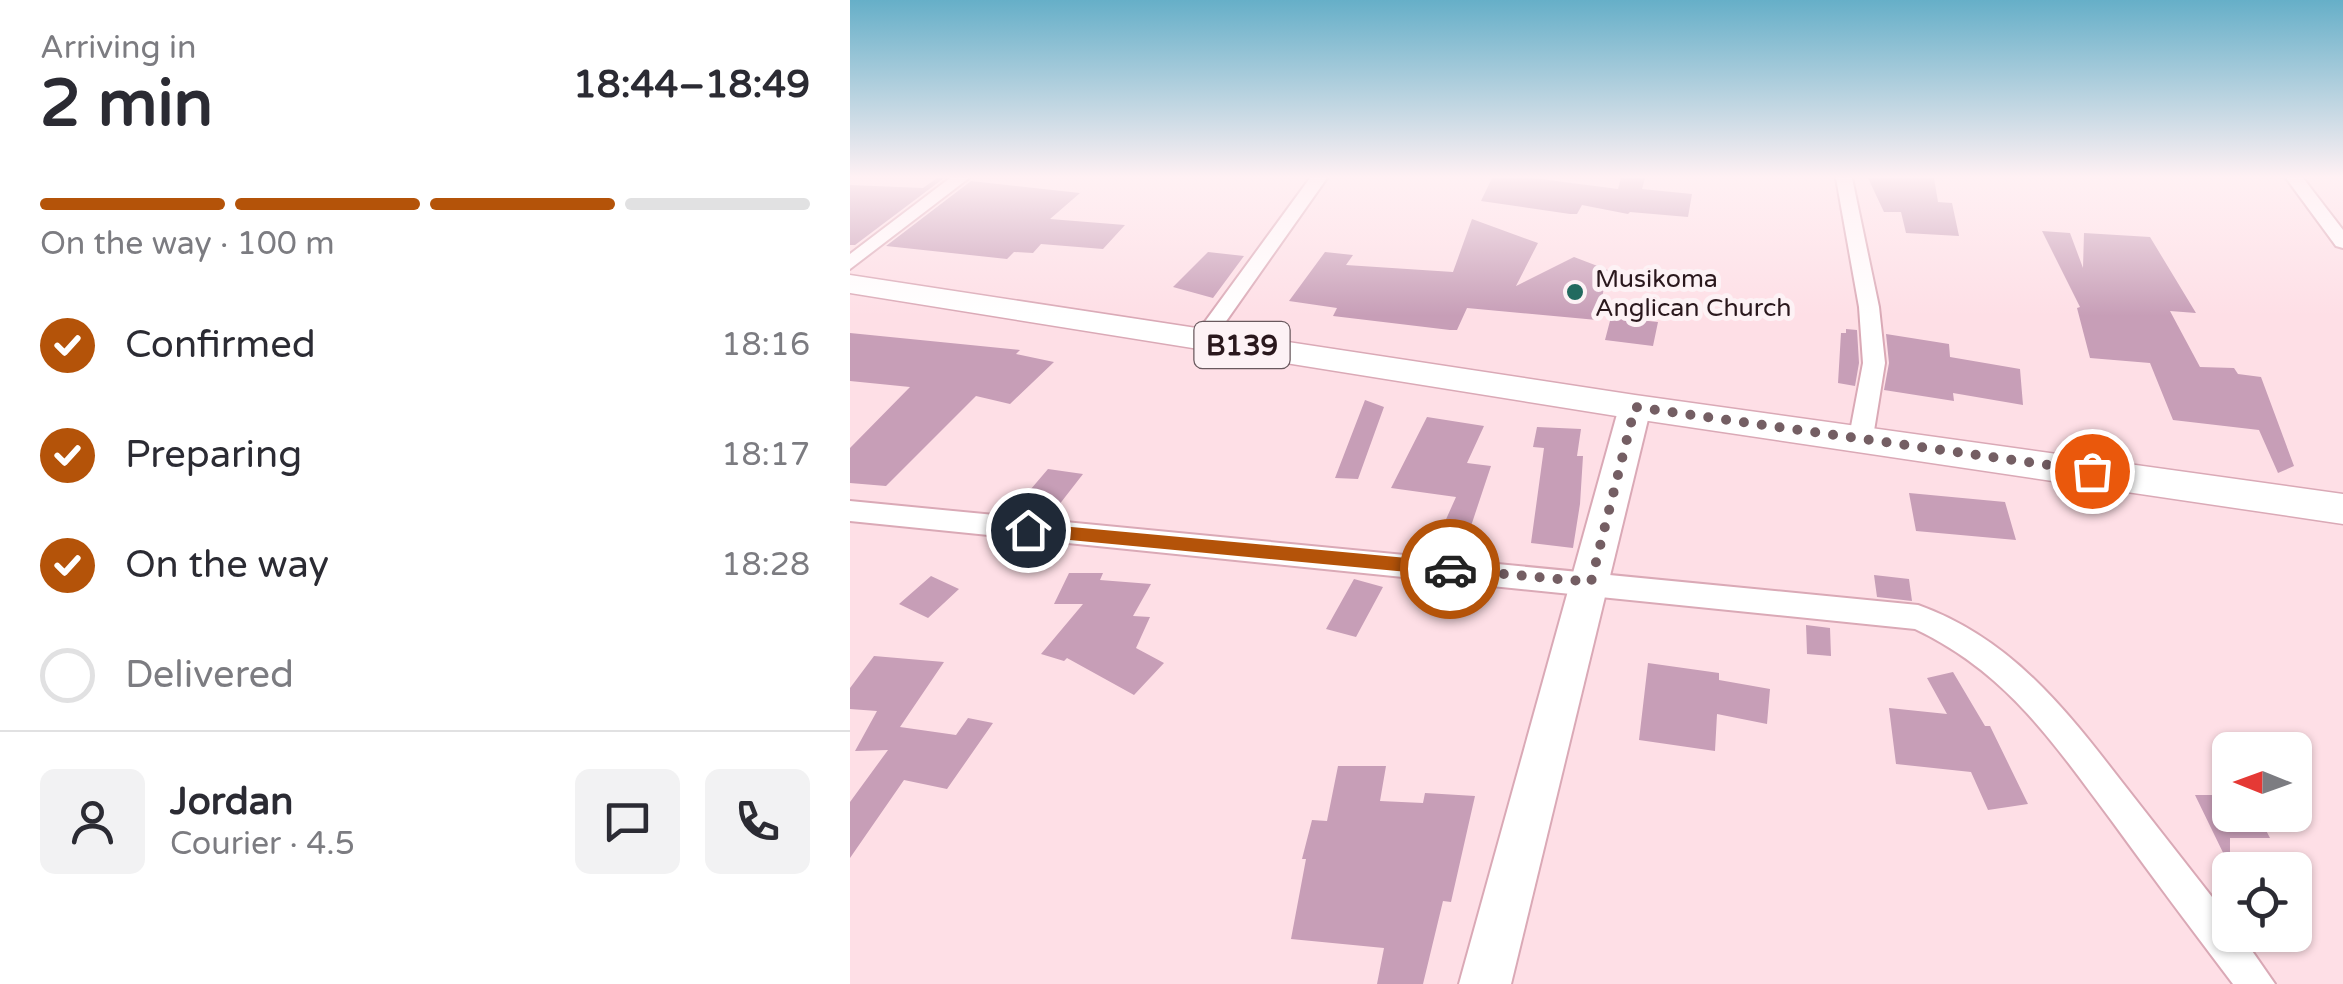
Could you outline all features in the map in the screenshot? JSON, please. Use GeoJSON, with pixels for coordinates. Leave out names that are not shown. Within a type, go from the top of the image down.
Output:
{"type":"FeatureCollection","features":[{"type":"Feature","properties":{"kind":"main road","name":"B139"},"geometry":{"type":"LineString","coordinates":[[850,284],[1635,407],[1861,436],[2343,509]]}},
{"type":"Feature","properties":{"kind":"street"},"geometry":{"type":"LineString","coordinates":[[850,263],[901,224]]}},
{"type":"Feature","properties":{"kind":"street"},"geometry":{"type":"LineString","coordinates":[[1203,338],[1286,224]]}},
{"type":"Feature","properties":{"kind":"street"},"geometry":{"type":"LineString","coordinates":[[1853,224],[1869,307],[1874,363],[1861,436]]}},
{"type":"Feature","properties":{"kind":"street"},"geometry":{"type":"LineString","coordinates":[[1485,984],[1635,407]]}},
{"type":"Feature","properties":{"kind":"street"},"geometry":{"type":"LineString","coordinates":[[850,511],[1918,617],[1963,638],[2006,668],[2047,710],[2256,984]]}},
{"type":"Feature","properties":{"kind":"building"},"geometry":{"type":"Polygon","coordinates":[[[850,224],[883,224],[855,245],[850,245],[850,224]]]}},
{"type":"Feature","properties":{"kind":"building"},"geometry":{"type":"Polygon","coordinates":[[[915,224],[1125,225],[1103,249],[1041,244],[1033,253],[1014,252],[1007,259],[886,246],[915,224]]]}},
{"type":"Feature","properties":{"kind":"building"},"geometry":{"type":"Polygon","coordinates":[[[1470,224],[1486,224],[1538,243],[1516,286],[1574,257],[1608,270],[1597,320],[1467,308],[1457,330],[1450,330],[1333,316],[1337,308],[1289,301],[1325,252],[1353,255],[1346,265],[1453,272],[1470,224]]]}},
{"type":"Feature","properties":{"kind":"building"},"geometry":{"type":"Polygon","coordinates":[[[1904,224],[1956,224],[1959,236],[1906,233],[1904,224]]]}},
{"type":"Feature","properties":{"kind":"building"},"geometry":{"type":"Polygon","coordinates":[[[2042,231],[2070,233],[2083,268],[2084,233],[2150,237],[2196,313],[2170,311],[2200,367],[2234,368],[2238,374],[2261,377],[2294,466],[2278,473],[2259,430],[2173,420],[2150,363],[2090,358],[2077,308],[2080,307],[2042,231]]]}},
{"type":"Feature","properties":{"kind":"building"},"geometry":{"type":"Polygon","coordinates":[[[1208,252],[1244,256],[1213,298],[1173,287],[1208,252]]]}},
{"type":"Feature","properties":{"kind":"building"},"geometry":{"type":"Polygon","coordinates":[[[1611,317],[1658,322],[1653,346],[1605,340],[1611,317]]]}},
{"type":"Feature","properties":{"kind":"building"},"geometry":{"type":"Polygon","coordinates":[[[1846,329],[1857,330],[1859,363],[1855,386],[1838,383],[1841,333],[1846,333],[1846,329]]]}},
{"type":"Feature","properties":{"kind":"building"},"geometry":{"type":"Polygon","coordinates":[[[850,333],[1020,350],[1016,354],[1054,362],[1010,404],[976,396],[886,486],[850,483],[850,448],[910,387],[850,381],[850,333]]]}},
{"type":"Feature","properties":{"kind":"building"},"geometry":{"type":"Polygon","coordinates":[[[1886,334],[1949,344],[1950,357],[2020,369],[2023,405],[1953,393],[1954,401],[1884,390],[1889,363],[1886,334]]]}},
{"type":"Feature","properties":{"kind":"building"},"geometry":{"type":"Polygon","coordinates":[[[1365,400],[1384,407],[1358,479],[1335,478],[1365,400]]]}},
{"type":"Feature","properties":{"kind":"building"},"geometry":{"type":"Polygon","coordinates":[[[1427,417],[1484,426],[1467,463],[1491,466],[1463,550],[1435,544],[1456,497],[1391,488],[1427,417]]]}},
{"type":"Feature","properties":{"kind":"building"},"geometry":{"type":"Polygon","coordinates":[[[1537,427],[1581,429],[1577,456],[1583,456],[1580,504],[1573,548],[1531,543],[1544,448],[1533,447],[1537,427]]]}},
{"type":"Feature","properties":{"kind":"building"},"geometry":{"type":"Polygon","coordinates":[[[1048,469],[1083,474],[1055,510],[1019,503],[1048,469]]]}},
{"type":"Feature","properties":{"kind":"building"},"geometry":{"type":"Polygon","coordinates":[[[1909,493],[2005,502],[2016,540],[1916,531],[1909,493]]]}},
{"type":"Feature","properties":{"kind":"building"},"geometry":{"type":"Polygon","coordinates":[[[1069,573],[1103,573],[1100,580],[1151,584],[1133,616],[1150,617],[1136,648],[1164,663],[1134,695],[1067,658],[1064,661],[1041,654],[1083,604],[1054,604],[1069,573]]]}},
{"type":"Feature","properties":{"kind":"building"},"geometry":{"type":"Polygon","coordinates":[[[1874,575],[1909,579],[1912,601],[1877,597],[1874,575]]]}},
{"type":"Feature","properties":{"kind":"building"},"geometry":{"type":"Polygon","coordinates":[[[931,576],[959,589],[928,618],[899,604],[931,576]]]}},
{"type":"Feature","properties":{"kind":"building"},"geometry":{"type":"Polygon","coordinates":[[[1354,579],[1383,587],[1356,637],[1326,629],[1354,579]]]}},
{"type":"Feature","properties":{"kind":"building"},"geometry":{"type":"Polygon","coordinates":[[[1806,625],[1830,628],[1831,656],[1807,654],[1806,625]]]}},
{"type":"Feature","properties":{"kind":"building"},"geometry":{"type":"Polygon","coordinates":[[[874,656],[944,662],[900,727],[956,735],[968,718],[993,723],[947,789],[904,780],[850,858],[850,802],[888,750],[855,751],[877,711],[850,709],[850,688],[874,656]]]}},
{"type":"Feature","properties":{"kind":"building"},"geometry":{"type":"Polygon","coordinates":[[[1648,663],[1719,673],[1719,680],[1770,689],[1767,724],[1717,714],[1715,751],[1639,740],[1648,663]]]}},
{"type":"Feature","properties":{"kind":"building"},"geometry":{"type":"Polygon","coordinates":[[[1953,672],[1985,726],[1990,726],[2028,804],[1988,810],[1971,772],[1896,764],[1889,708],[1947,714],[1927,678],[1953,672]]]}},
{"type":"Feature","properties":{"kind":"building"},"geometry":{"type":"Polygon","coordinates":[[[1338,766],[1386,766],[1380,801],[1423,803],[1425,793],[1475,796],[1451,902],[1443,901],[1423,984],[1377,984],[1384,948],[1291,939],[1306,859],[1302,859],[1312,820],[1327,821],[1338,766]]]}},
{"type":"Feature","properties":{"kind":"building"},"geometry":{"type":"Polygon","coordinates":[[[2195,795],[2212,795],[2212,830],[2195,795]]]}},
{"type":"Feature","properties":{"kind":"building"},"geometry":{"type":"Polygon","coordinates":[[[2213,832],[2267,832],[2270,838],[2230,838],[2230,852],[2223,852],[2213,832]]]}},
{"type":"Feature","properties":{"kind":"way so far"},"geometry":{"type":"LineString","coordinates":[[1450,569],[1591,582],[1635,407],[2092,471]]}},
{"type":"Feature","properties":{"kind":"place","name":"Musikoma Anglican Church"},"geometry":{"type":"Point","coordinates":[1575,292]}},
{"type":"Feature","properties":{"kind":"route"},"geometry":{"type":"LineString","coordinates":[[1028,530],[1450,569]]}}]}
